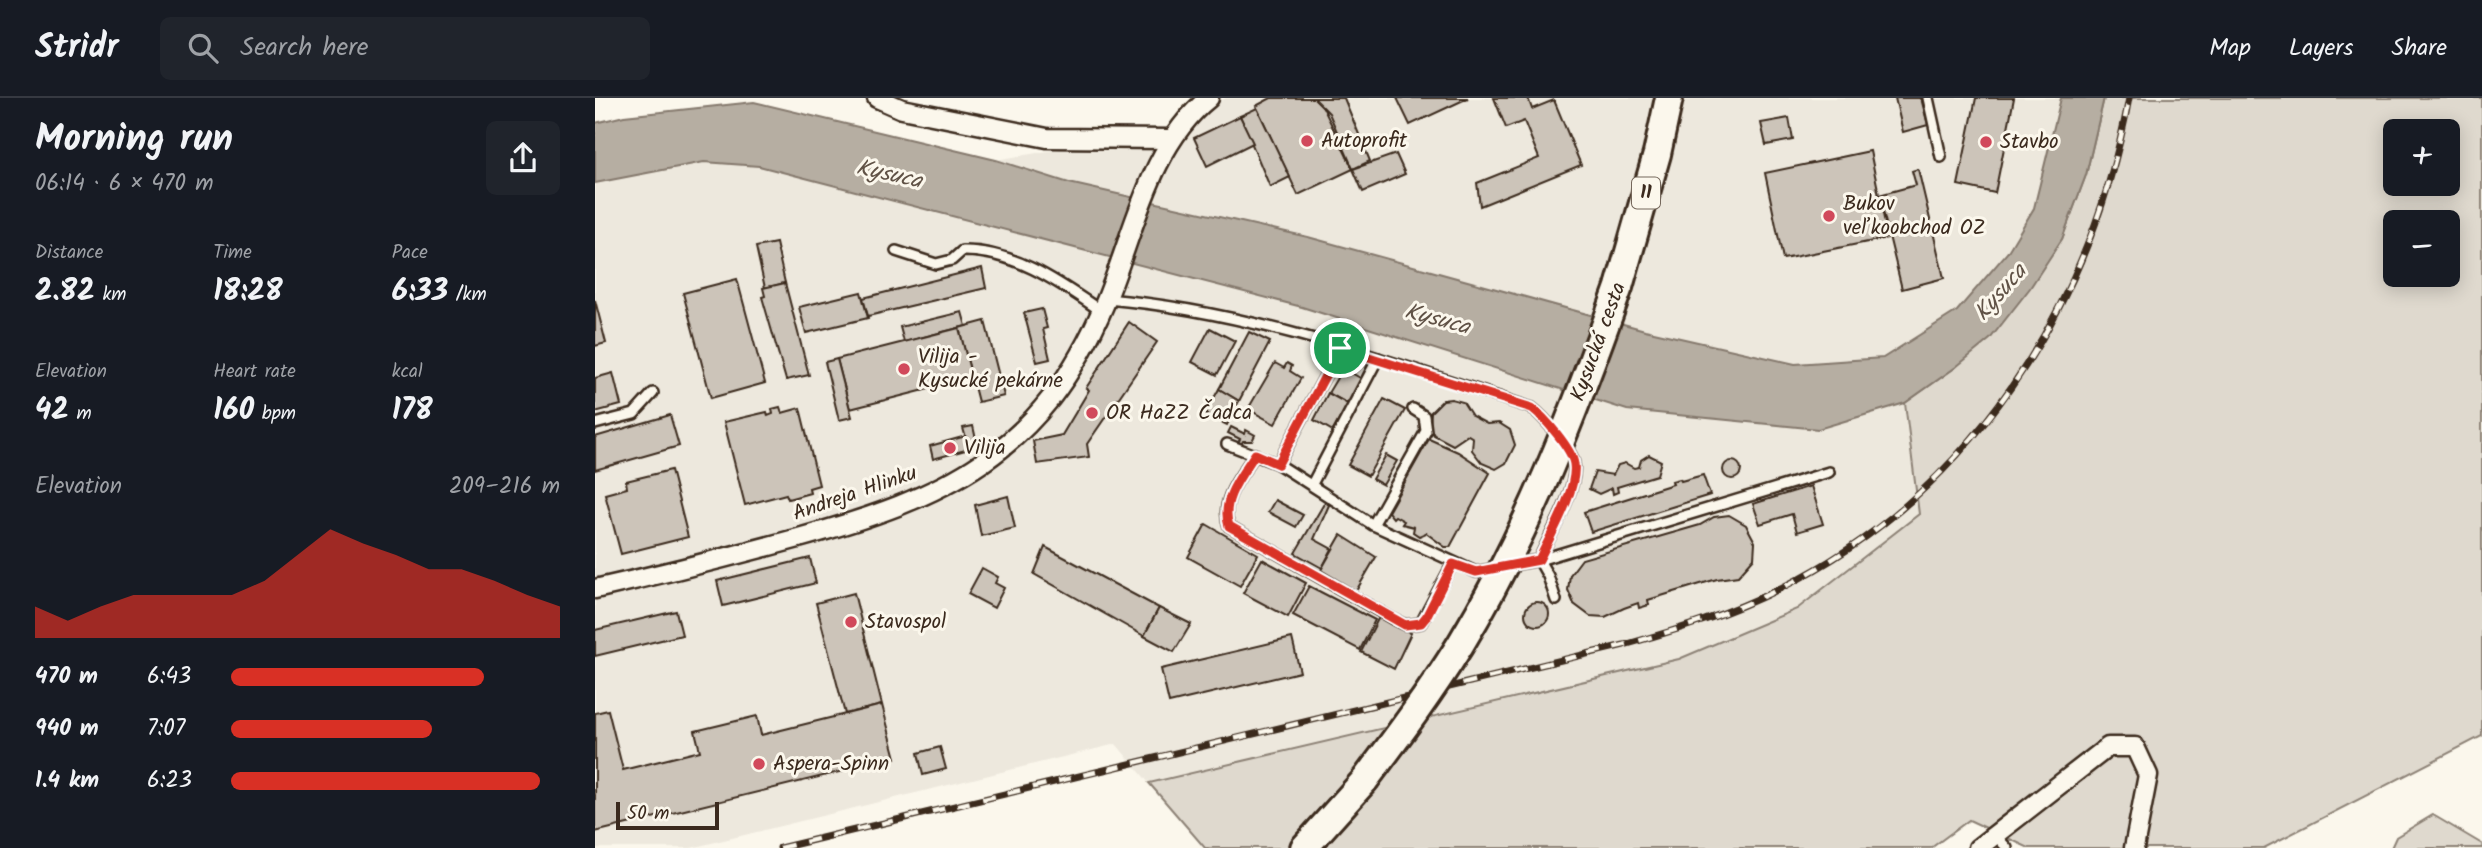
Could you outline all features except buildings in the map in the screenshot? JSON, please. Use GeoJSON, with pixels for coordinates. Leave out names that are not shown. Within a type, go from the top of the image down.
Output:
{"type":"FeatureCollection","features":[{"type":"Feature","properties":{"kind":"main road","name":"Kysucká cesta"},"geometry":{"type":"LineString","coordinates":[[1304,848],[1365,780],[1459,646],[1516,542],[1570,421],[1619,287],[1657,154],[1669,98]]}},
{"type":"Feature","properties":{"kind":"street"},"geometry":{"type":"LineString","coordinates":[[877,98],[902,109],[1047,138],[1171,139]]}},
{"type":"Feature","properties":{"kind":"street","name":"Andreja Hlinku"},"geometry":{"type":"LineString","coordinates":[[595,589],[699,565],[846,525],[910,502],[960,478],[999,451],[1053,398],[1077,362],[1104,305],[1171,139],[1191,113],[1209,98]]}},
{"type":"Feature","properties":{"kind":"street"},"geometry":{"type":"LineString","coordinates":[[1977,848],[2001,841],[2108,747],[2120,745],[2135,747],[2148,775],[2134,848]]}},
{"type":"Feature","properties":{"kind":"lane"},"geometry":{"type":"LineString","coordinates":[[1928,98],[1941,158]]}},
{"type":"Feature","properties":{"kind":"lane"},"geometry":{"type":"LineString","coordinates":[[896,251],[936,264],[952,260],[962,251],[1005,258],[1026,265],[1104,305],[1163,304],[1224,316],[1378,358],[1532,408],[1543,417],[1573,458],[1575,467],[1571,486],[1539,560]]}},
{"type":"Feature","properties":{"kind":"lane"},"geometry":{"type":"LineString","coordinates":[[1278,464],[1340,348]]}},
{"type":"Feature","properties":{"kind":"lane"},"geometry":{"type":"LineString","coordinates":[[1312,484],[1378,358]]}},
{"type":"Feature","properties":{"kind":"lane"},"geometry":{"type":"LineString","coordinates":[[595,424],[634,414],[653,393]]}},
{"type":"Feature","properties":{"kind":"lane"},"geometry":{"type":"LineString","coordinates":[[1373,525],[1426,431],[1424,416],[1413,409]]}},
{"type":"Feature","properties":{"kind":"lane"},"geometry":{"type":"LineString","coordinates":[[1227,444],[1278,464],[1373,525],[1453,564],[1476,572],[1539,560],[1829,471]]}},
{"type":"Feature","properties":{"kind":"lane"},"geometry":{"type":"LineString","coordinates":[[1255,454],[1230,496],[1226,514],[1229,526],[1347,594],[1399,622],[1421,623],[1453,564]]}},
{"type":"Feature","properties":{"kind":"lane"},"geometry":{"type":"LineString","coordinates":[[1539,560],[1556,600]]}},
{"type":"Feature","properties":{"kind":"shaded area"},"geometry":{"type":"Polygon","coordinates":[[[1226,98],[2061,98],[2034,208],[2007,253],[1957,311],[1883,358],[1795,364],[1645,330],[1308,237],[1069,183],[996,160],[1157,132],[1226,98]]]}},
{"type":"Feature","properties":{"kind":"shaded area"},"geometry":{"type":"Polygon","coordinates":[[[2104,98],[2482,98],[2482,736],[2264,848],[2029,848],[1969,820],[1931,848],[1205,848],[1149,783],[1679,659],[1797,609],[1919,514],[1905,403],[1956,367],[2062,239],[2086,175],[2104,98]]]}},
{"type":"Feature","properties":{"kind":"shaded area"},"geometry":{"type":"Polygon","coordinates":[[[704,162],[759,166],[1302,307],[1627,410],[1818,429],[1905,403],[1919,514],[1797,610],[1679,659],[1149,783],[1116,744],[691,848],[595,848],[595,183],[704,162]]]}},
{"type":"Feature","properties":{"kind":"shaded area"},"geometry":{"type":"Polygon","coordinates":[[[2433,815],[2482,844],[2482,848],[2391,848],[2396,837],[2433,815]]]}},
{"type":"Feature","properties":{"kind":"water","name":"Kysuca"},"geometry":{"type":"Polygon","coordinates":[[[2061,98],[2104,98],[2086,175],[2062,239],[2030,288],[1990,339],[1905,403],[1818,429],[1627,410],[1302,307],[759,166],[704,162],[595,183],[595,123],[624,116],[754,102],[996,160],[1069,183],[1308,237],[1645,330],[1795,364],[1883,358],[1957,311],[2007,253],[2034,208],[2061,98]]]}},
{"type":"Feature","properties":{"kind":"railway"},"geometry":{"type":"LineString","coordinates":[[780,848],[1624,645],[1703,621],[1779,589],[1848,549],[1910,501],[1965,447],[2012,386],[2052,320],[2085,249],[2111,175],[2129,98]]}},
{"type":"Feature","properties":{"kind":"place","name":"Autoprofit"},"geometry":{"type":"Point","coordinates":[1307,141]}},
{"type":"Feature","properties":{"kind":"place","name":"Stavbo"},"geometry":{"type":"Point","coordinates":[1986,142]}},
{"type":"Feature","properties":{"kind":"place","name":"Bukov veľkoobchod OZ"},"geometry":{"type":"Point","coordinates":[1829,216]}},
{"type":"Feature","properties":{"kind":"place","name":"Vilija - Kysucké pekárne"},"geometry":{"type":"Point","coordinates":[904,369]}},
{"type":"Feature","properties":{"kind":"place","name":"OR HaZZ Čadca"},"geometry":{"type":"Point","coordinates":[1092,413]}},
{"type":"Feature","properties":{"kind":"place","name":"Vilija"},"geometry":{"type":"Point","coordinates":[950,448]}},
{"type":"Feature","properties":{"kind":"place","name":"Stavospol"},"geometry":{"type":"Point","coordinates":[851,622]}},
{"type":"Feature","properties":{"kind":"place","name":"Aspera-Spinn"},"geometry":{"type":"Point","coordinates":[759,764]}},
{"type":"Feature","properties":{"kind":"route"},"geometry":{"type":"LineString","coordinates":[[1340,348],[1532,408],[1543,417],[1573,458],[1575,467],[1571,486],[1539,560],[1476,572],[1453,564],[1426,617],[1421,623],[1405,625],[1229,526],[1226,507],[1255,454],[1278,464],[1340,348]]}}]}
